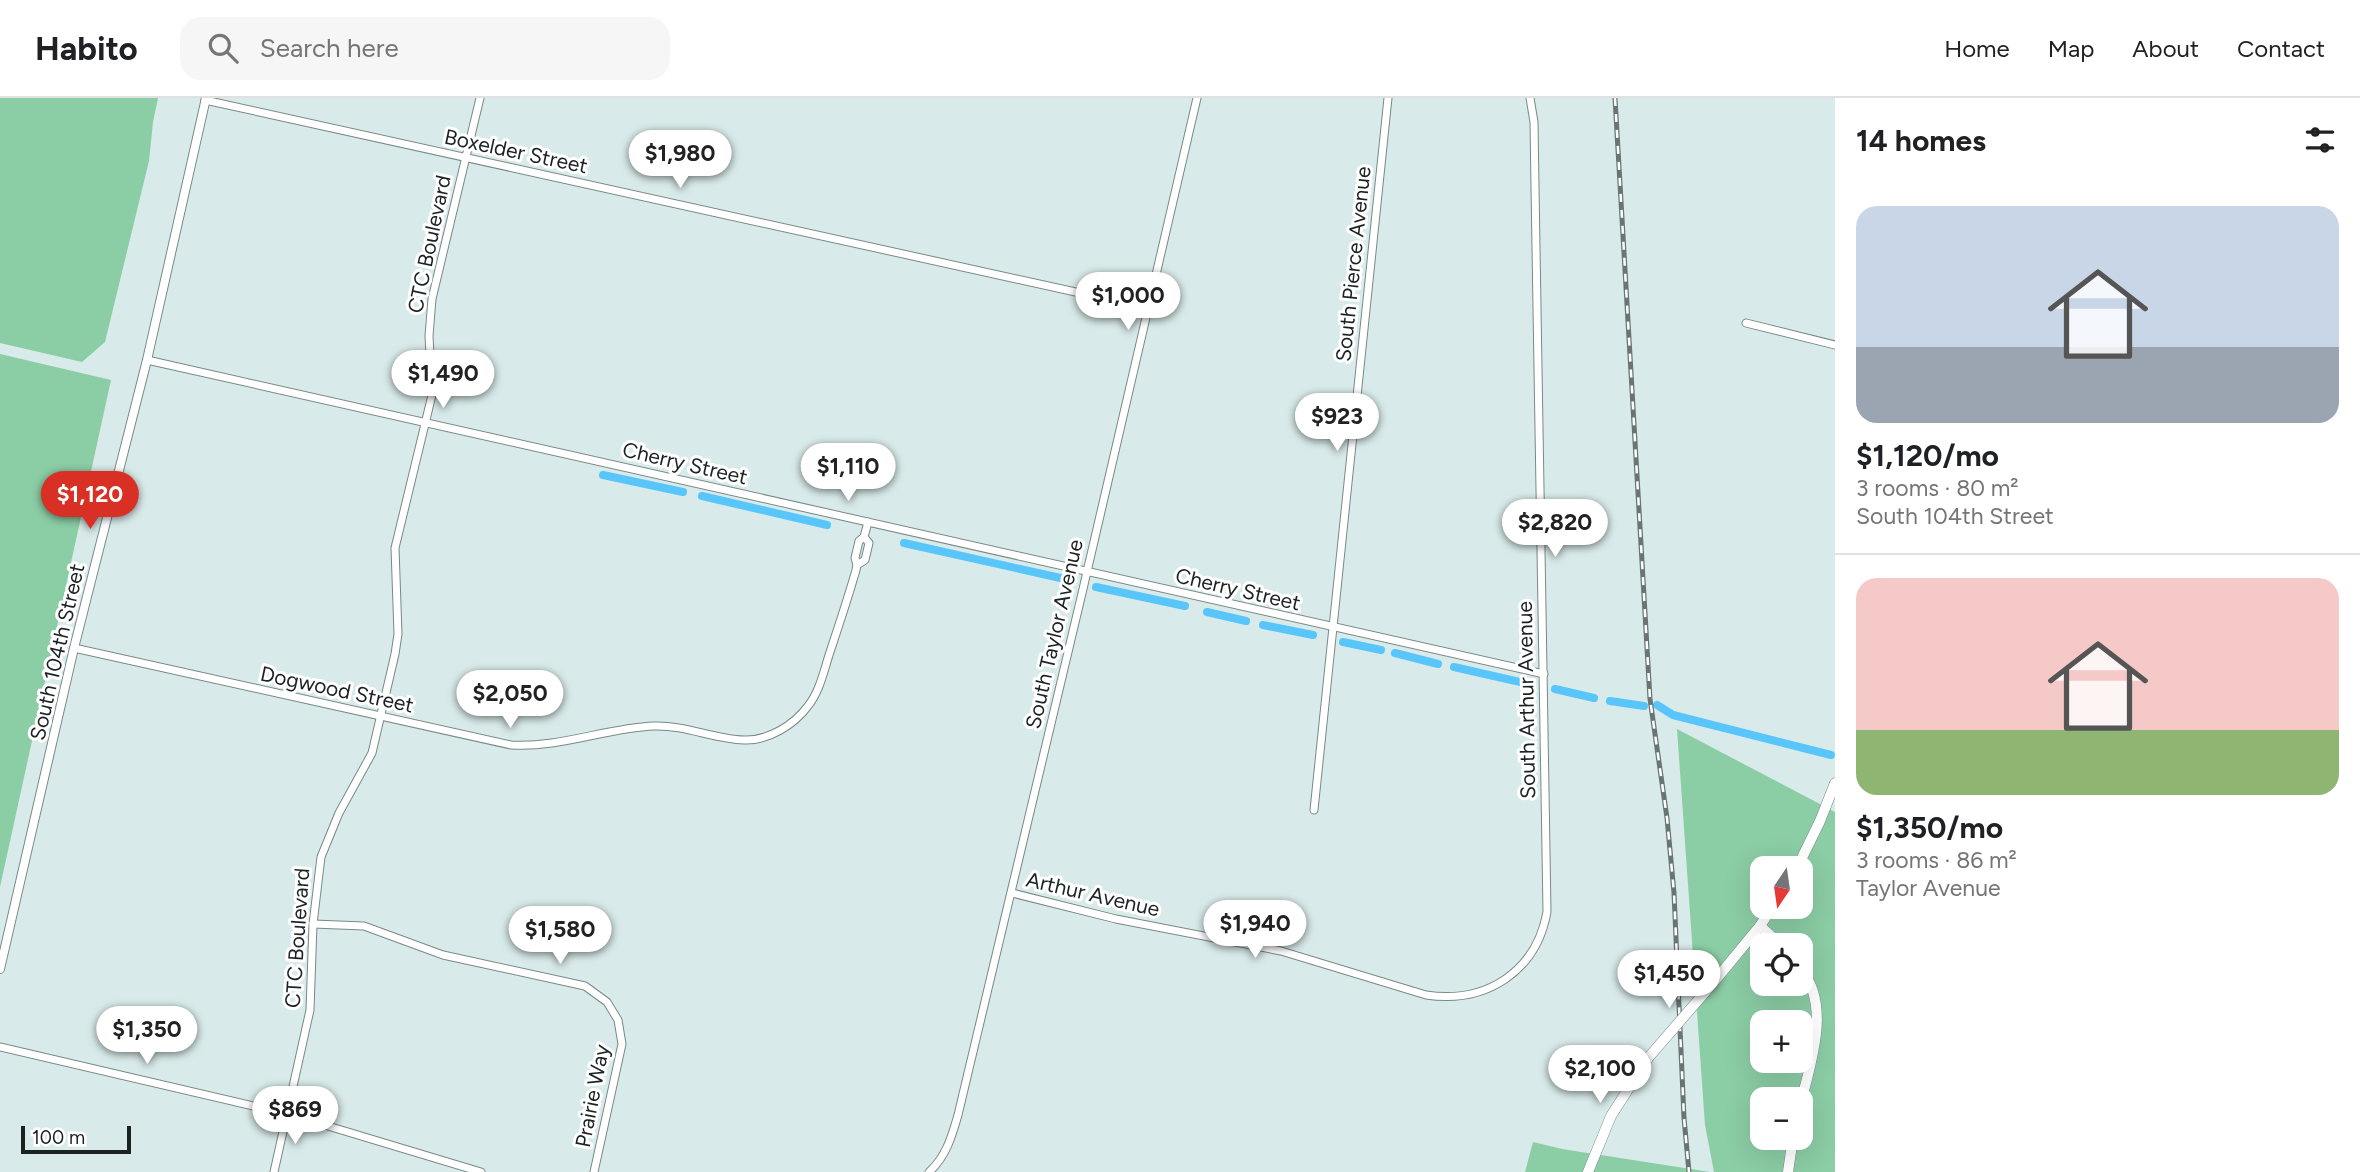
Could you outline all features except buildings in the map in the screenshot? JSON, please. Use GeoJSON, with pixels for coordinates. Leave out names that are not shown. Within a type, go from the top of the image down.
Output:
{"type":"FeatureCollection","features":[{"type":"Feature","properties":{"kind":"main road"},"geometry":{"type":"LineString","coordinates":[[1803,856],[1835,783]]}},
{"type":"Feature","properties":{"kind":"main road"},"geometry":{"type":"LineString","coordinates":[[1588,1172],[1611,1116],[1635,1076],[1765,919]]}},
{"type":"Feature","properties":{"kind":"main road"},"geometry":{"type":"LineString","coordinates":[[1760,926],[1768,933]]}},
{"type":"Feature","properties":{"kind":"main road"},"geometry":{"type":"LineString","coordinates":[[1804,1087],[1815,1040],[1816,1008],[1813,996]]}},
{"type":"Feature","properties":{"kind":"main road"},"geometry":{"type":"LineString","coordinates":[[1788,1172],[1791,1150]]}},
{"type":"Feature","properties":{"kind":"street","name":"CTC Boulevard"},"geometry":{"type":"LineString","coordinates":[[274,1172],[310,1010],[313,925],[323,849],[339,813],[372,753],[398,634],[395,548],[432,395],[429,336],[432,299],[480,98]]}},
{"type":"Feature","properties":{"kind":"street","name":"South Taylor Avenue"},"geometry":{"type":"LineString","coordinates":[[929,1172],[942,1157],[954,1130],[1012,893],[1197,98]]}},
{"type":"Feature","properties":{"kind":"street","name":"South Pierce Avenue"},"geometry":{"type":"LineString","coordinates":[[1314,810],[1388,98]]}},
{"type":"Feature","properties":{"kind":"street","name":"South Arthur Avenue"},"geometry":{"type":"LineString","coordinates":[[1493,987],[1522,964],[1534,950],[1547,912],[1534,135],[1530,98]]}},
{"type":"Feature","properties":{"kind":"street","name":"Boxelder Street"},"geometry":{"type":"LineString","coordinates":[[206,99],[1148,308]]}},
{"type":"Feature","properties":{"kind":"street","name":"South 104th Street"},"geometry":{"type":"LineString","coordinates":[[0,969],[74,649],[147,360],[206,99]]}},
{"type":"Feature","properties":{"kind":"street"},"geometry":{"type":"LineString","coordinates":[[1746,323],[1835,345]]}},
{"type":"Feature","properties":{"kind":"street","name":"Cherry Street"},"geometry":{"type":"LineString","coordinates":[[147,360],[1544,674]]}},
{"type":"Feature","properties":{"kind":"street","name":"Dogwood Street"},"geometry":{"type":"LineString","coordinates":[[74,649],[519,745],[553,744],[636,727],[663,726],[746,741],[771,735],[793,723],[809,706],[818,687],[857,565],[866,560],[869,543],[864,537],[868,522]]}},
{"type":"Feature","properties":{"kind":"street","name":"Arthur Avenue"},"geometry":{"type":"LineString","coordinates":[[1012,893],[1116,919],[1281,951],[1426,995],[1463,997],[1493,987]]}},
{"type":"Feature","properties":{"kind":"street","name":"Prairie Way"},"geometry":{"type":"LineString","coordinates":[[313,925],[364,926],[443,955],[585,986],[607,1002],[618,1020],[622,1044],[594,1172]]}},
{"type":"Feature","properties":{"kind":"street"},"geometry":{"type":"LineString","coordinates":[[0,1047],[288,1114],[481,1172]]}},
{"type":"Feature","properties":{"kind":"green space"},"geometry":{"type":"Polygon","coordinates":[[[0,98],[158,98],[149,161],[105,342],[82,362],[0,343],[0,98]]]}},
{"type":"Feature","properties":{"kind":"green space"},"geometry":{"type":"Polygon","coordinates":[[[0,354],[111,380],[0,887],[0,354]]]}},
{"type":"Feature","properties":{"kind":"green space"},"geometry":{"type":"Polygon","coordinates":[[[1677,729],[1835,812],[1835,1172],[1714,1172],[1705,1125],[1677,729]]]}},
{"type":"Feature","properties":{"kind":"green space"},"geometry":{"type":"Polygon","coordinates":[[[1533,1142],[1562,1149],[1710,1172],[1525,1172],[1533,1142]]]}},
{"type":"Feature","properties":{"kind":"waterway"},"geometry":{"type":"LineString","coordinates":[[603,475],[683,492]]}},
{"type":"Feature","properties":{"kind":"waterway"},"geometry":{"type":"LineString","coordinates":[[702,496],[827,525]]}},
{"type":"Feature","properties":{"kind":"waterway"},"geometry":{"type":"LineString","coordinates":[[904,543],[1065,579]]}},
{"type":"Feature","properties":{"kind":"waterway"},"geometry":{"type":"LineString","coordinates":[[1096,587],[1185,606]]}},
{"type":"Feature","properties":{"kind":"waterway"},"geometry":{"type":"LineString","coordinates":[[1207,612],[1246,621]]}},
{"type":"Feature","properties":{"kind":"waterway"},"geometry":{"type":"LineString","coordinates":[[1263,625],[1313,635]]}},
{"type":"Feature","properties":{"kind":"waterway"},"geometry":{"type":"LineString","coordinates":[[1343,642],[1381,650]]}},
{"type":"Feature","properties":{"kind":"waterway"},"geometry":{"type":"LineString","coordinates":[[1395,653],[1438,664]]}},
{"type":"Feature","properties":{"kind":"waterway"},"geometry":{"type":"LineString","coordinates":[[1454,667],[1529,684]]}},
{"type":"Feature","properties":{"kind":"waterway"},"geometry":{"type":"LineString","coordinates":[[1555,689],[1594,698]]}},
{"type":"Feature","properties":{"kind":"waterway"},"geometry":{"type":"LineString","coordinates":[[1610,701],[1644,706]]}},
{"type":"Feature","properties":{"kind":"waterway"},"geometry":{"type":"LineString","coordinates":[[1657,705],[1673,715],[1831,755]]}},
{"type":"Feature","properties":{"kind":"railway"},"geometry":{"type":"LineString","coordinates":[[1615,98],[1650,699],[1667,818],[1674,893],[1689,1172]]}}]}
